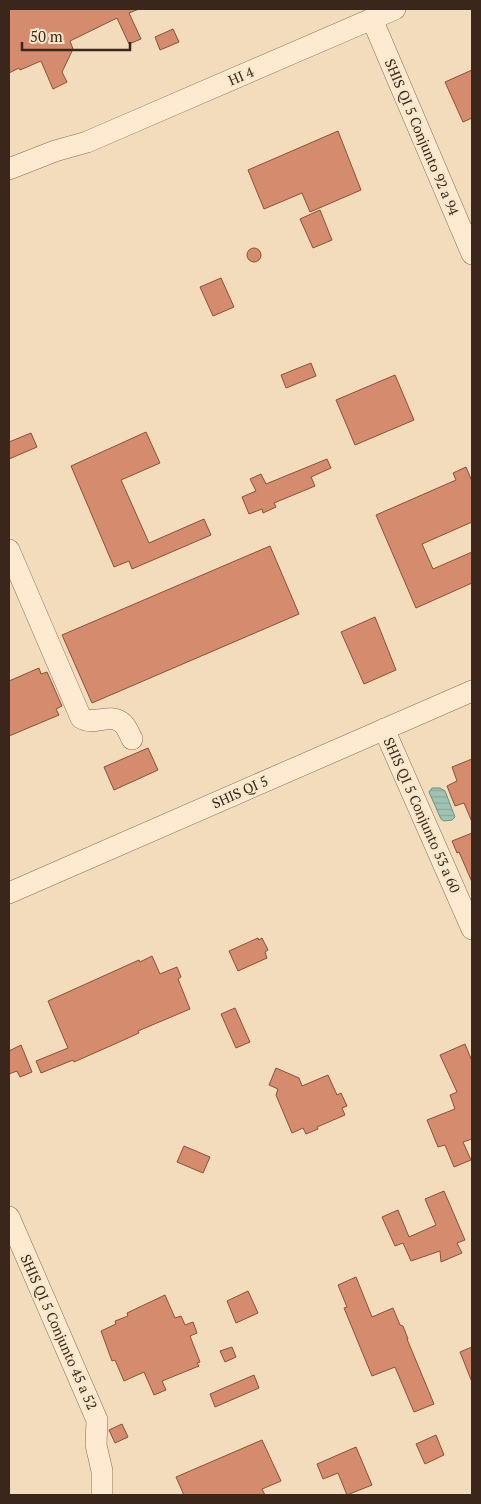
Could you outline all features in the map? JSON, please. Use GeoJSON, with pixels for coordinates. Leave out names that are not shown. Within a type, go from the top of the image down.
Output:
{"type":"FeatureCollection","features":[{"type":"Feature","properties":{"kind":"street","name":"HI 4"},"geometry":{"type":"LineString","coordinates":[[9,169],[56,151],[87,142],[395,9]]}},
{"type":"Feature","properties":{"kind":"street","name":"SHIS QI 5 Conjunto 92 a 94"},"geometry":{"type":"LineString","coordinates":[[372,19],[472,254]]}},
{"type":"Feature","properties":{"kind":"street","name":"HI 4"},"geometry":{"type":"LineString","coordinates":[[9,182],[69,153],[87,142]]}},
{"type":"Feature","properties":{"kind":"street"},"geometry":{"type":"LineString","coordinates":[[9,550],[82,718],[87,721],[115,718],[122,723],[132,739]]}},
{"type":"Feature","properties":{"kind":"street","name":"SHIS QI 5"},"geometry":{"type":"LineString","coordinates":[[9,893],[472,691]]}},
{"type":"Feature","properties":{"kind":"street","name":"SHIS QI 5 Conjunto 53 a 60"},"geometry":{"type":"LineString","coordinates":[[384,729],[472,929]]}},
{"type":"Feature","properties":{"kind":"street","name":"SHIS QI 5 Conjunto 45 a 52"},"geometry":{"type":"LineString","coordinates":[[9,1217],[98,1420],[96,1445],[102,1472],[102,1495]]}},
{"type":"Feature","properties":{"kind":"shaded area"},"geometry":{"type":"Polygon","coordinates":[[[432,788],[440,788],[445,791],[455,817],[452,820],[444,821],[441,819],[429,792],[432,788]]]}},
{"type":"Feature","properties":{"kind":"building"},"geometry":{"type":"Polygon","coordinates":[[[9,9],[139,9],[129,13],[141,39],[129,44],[117,18],[70,41],[73,49],[62,72],[67,82],[53,89],[41,61],[9,73],[9,9]]]}},
{"type":"Feature","properties":{"kind":"building"},"geometry":{"type":"Polygon","coordinates":[[[173,29],[179,42],[160,50],[155,37],[173,29]]]}},
{"type":"Feature","properties":{"kind":"building"},"geometry":{"type":"Polygon","coordinates":[[[472,70],[472,118],[463,122],[445,82],[472,70]]]}},
{"type":"Feature","properties":{"kind":"building"},"geometry":{"type":"Polygon","coordinates":[[[338,131],[361,190],[310,212],[302,193],[264,209],[248,170],[338,131]]]}},
{"type":"Feature","properties":{"kind":"building"},"geometry":{"type":"Polygon","coordinates":[[[320,210],[332,240],[313,248],[300,219],[320,210]]]}},
{"type":"Feature","properties":{"kind":"building"},"geometry":{"type":"Polygon","coordinates":[[[254,248],[259,250],[261,255],[259,260],[254,262],[249,260],[247,255],[249,250],[254,248]]]}},
{"type":"Feature","properties":{"kind":"building"},"geometry":{"type":"Polygon","coordinates":[[[221,278],[234,307],[213,316],[200,287],[221,278]]]}},
{"type":"Feature","properties":{"kind":"building"},"geometry":{"type":"Polygon","coordinates":[[[311,363],[316,376],[286,388],[281,375],[311,363]]]}},
{"type":"Feature","properties":{"kind":"building"},"geometry":{"type":"Polygon","coordinates":[[[395,375],[414,420],[355,445],[336,400],[395,375]]]}},
{"type":"Feature","properties":{"kind":"building"},"geometry":{"type":"Polygon","coordinates":[[[146,432],[160,463],[121,480],[149,543],[204,519],[211,535],[132,569],[129,561],[114,567],[71,466],[146,432]]]}},
{"type":"Feature","properties":{"kind":"building"},"geometry":{"type":"Polygon","coordinates":[[[31,433],[37,447],[9,459],[9,442],[31,433]]]}},
{"type":"Feature","properties":{"kind":"building"},"geometry":{"type":"Polygon","coordinates":[[[327,459],[331,468],[311,477],[315,486],[274,503],[276,507],[263,513],[262,509],[249,514],[242,497],[256,491],[250,479],[261,474],[266,484],[327,459]]]}},
{"type":"Feature","properties":{"kind":"building"},"geometry":{"type":"Polygon","coordinates":[[[466,467],[472,481],[472,522],[422,544],[433,569],[472,552],[472,583],[416,608],[376,515],[456,480],[453,473],[466,467]]]}},
{"type":"Feature","properties":{"kind":"building"},"geometry":{"type":"Polygon","coordinates":[[[270,546],[299,614],[92,703],[62,635],[270,546]]]}},
{"type":"Feature","properties":{"kind":"building"},"geometry":{"type":"Polygon","coordinates":[[[375,617],[396,670],[364,684],[341,632],[375,617]]]}},
{"type":"Feature","properties":{"kind":"building"},"geometry":{"type":"Polygon","coordinates":[[[39,668],[41,674],[47,672],[62,706],[56,709],[59,715],[9,736],[9,681],[39,668]]]}},
{"type":"Feature","properties":{"kind":"building"},"geometry":{"type":"Polygon","coordinates":[[[148,748],[158,770],[114,790],[104,767],[148,748]]]}},
{"type":"Feature","properties":{"kind":"building"},"geometry":{"type":"Polygon","coordinates":[[[472,759],[472,822],[464,803],[455,806],[447,786],[457,781],[452,767],[472,759]]]}},
{"type":"Feature","properties":{"kind":"building"},"geometry":{"type":"Polygon","coordinates":[[[472,833],[472,882],[452,841],[472,833]]]}},
{"type":"Feature","properties":{"kind":"building"},"geometry":{"type":"Polygon","coordinates":[[[258,938],[259,940],[262,938],[268,950],[265,952],[267,958],[238,971],[229,951],[258,938]]]}},
{"type":"Feature","properties":{"kind":"building"},"geometry":{"type":"Polygon","coordinates":[[[152,956],[160,974],[177,967],[181,977],[178,979],[190,1009],[138,1031],[139,1033],[74,1062],[73,1060],[41,1073],[36,1061],[68,1048],[48,1001],[152,956]]]}},
{"type":"Feature","properties":{"kind":"building"},"geometry":{"type":"Polygon","coordinates":[[[235,1008],[250,1042],[236,1048],[221,1014],[235,1008]]]}},
{"type":"Feature","properties":{"kind":"building"},"geometry":{"type":"Polygon","coordinates":[[[465,1044],[472,1061],[472,1139],[463,1142],[471,1160],[454,1167],[445,1145],[438,1147],[427,1120],[455,1109],[450,1095],[457,1092],[440,1055],[465,1044]]]}},
{"type":"Feature","properties":{"kind":"building"},"geometry":{"type":"Polygon","coordinates":[[[21,1045],[32,1072],[20,1077],[17,1071],[9,1074],[9,1051],[21,1045]]]}},
{"type":"Feature","properties":{"kind":"building"},"geometry":{"type":"Polygon","coordinates":[[[276,1068],[299,1078],[302,1086],[328,1075],[337,1095],[341,1093],[347,1106],[342,1108],[345,1115],[306,1134],[303,1128],[292,1133],[276,1095],[278,1089],[269,1085],[276,1068]]]}},
{"type":"Feature","properties":{"kind":"building"},"geometry":{"type":"Polygon","coordinates":[[[184,1146],[210,1157],[203,1173],[177,1162],[184,1146]]]}},
{"type":"Feature","properties":{"kind":"building"},"geometry":{"type":"Polygon","coordinates":[[[444,1191],[465,1240],[457,1243],[462,1253],[441,1262],[440,1251],[411,1261],[403,1243],[395,1246],[382,1217],[398,1210],[409,1237],[436,1225],[425,1199],[444,1191]]]}},
{"type":"Feature","properties":{"kind":"building"},"geometry":{"type":"Polygon","coordinates":[[[356,1277],[372,1317],[393,1308],[400,1325],[403,1326],[434,1404],[414,1412],[395,1367],[372,1376],[344,1308],[347,1307],[338,1285],[356,1277]]]}},
{"type":"Feature","properties":{"kind":"building"},"geometry":{"type":"Polygon","coordinates":[[[248,1291],[258,1313],[236,1323],[227,1301],[248,1291]]]}},
{"type":"Feature","properties":{"kind":"building"},"geometry":{"type":"Polygon","coordinates":[[[165,1295],[175,1318],[181,1316],[185,1325],[193,1322],[197,1333],[190,1336],[200,1362],[197,1363],[199,1366],[162,1381],[166,1390],[154,1395],[144,1372],[124,1381],[115,1360],[112,1361],[101,1331],[116,1324],[115,1321],[128,1316],[127,1313],[165,1295]]]}},
{"type":"Feature","properties":{"kind":"building"},"geometry":{"type":"Polygon","coordinates":[[[232,1347],[236,1357],[225,1362],[220,1351],[232,1347]]]}},
{"type":"Feature","properties":{"kind":"building"},"geometry":{"type":"Polygon","coordinates":[[[472,1347],[472,1382],[460,1352],[472,1347]]]}},
{"type":"Feature","properties":{"kind":"building"},"geometry":{"type":"Polygon","coordinates":[[[254,1375],[259,1388],[215,1407],[210,1394],[254,1375]]]}},
{"type":"Feature","properties":{"kind":"building"},"geometry":{"type":"Polygon","coordinates":[[[122,1424],[128,1437],[115,1443],[109,1430],[122,1424]]]}},
{"type":"Feature","properties":{"kind":"building"},"geometry":{"type":"Polygon","coordinates":[[[436,1435],[444,1455],[425,1464],[416,1444],[436,1435]]]}},
{"type":"Feature","properties":{"kind":"building"},"geometry":{"type":"Polygon","coordinates":[[[262,1440],[281,1481],[262,1489],[265,1495],[184,1495],[176,1477],[262,1440]]]}},
{"type":"Feature","properties":{"kind":"building"},"geometry":{"type":"Polygon","coordinates":[[[356,1447],[372,1485],[347,1495],[338,1473],[323,1479],[317,1464],[356,1447]]]}}]}
